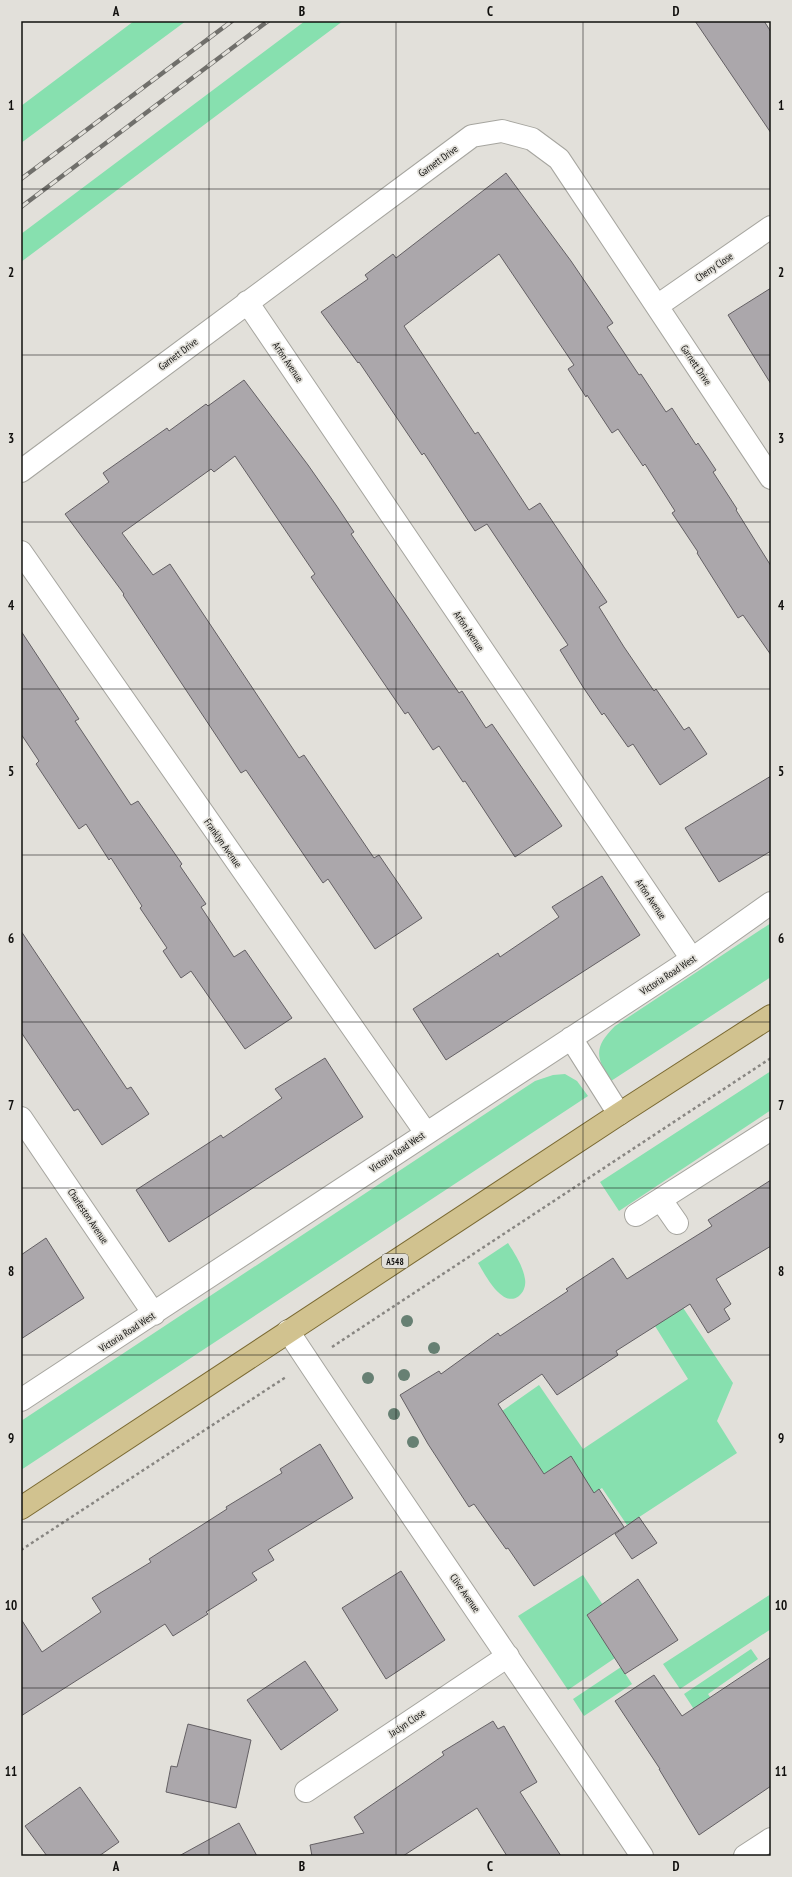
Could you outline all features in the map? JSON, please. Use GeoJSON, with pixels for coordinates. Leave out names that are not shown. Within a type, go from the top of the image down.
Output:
{"type":"FeatureCollection","features":[{"type":"Feature","properties":{"kind":"main road","name":"A548"},"geometry":{"type":"LineString","coordinates":[[21,1508],[288,1331],[771,1016]]}},
{"type":"Feature","properties":{"kind":"street","name":"Garnett Drive"},"geometry":{"type":"LineString","coordinates":[[21,471],[472,136],[502,131],[532,139],[559,159],[771,478]]}},
{"type":"Feature","properties":{"kind":"street","name":"Cherry Close"},"geometry":{"type":"LineString","coordinates":[[656,306],[771,228]]}},
{"type":"Feature","properties":{"kind":"street","name":"Arfon Avenue"},"geometry":{"type":"LineString","coordinates":[[247,302],[692,959]]}},
{"type":"Feature","properties":{"kind":"street","name":"Franklyn Avenue"},"geometry":{"type":"LineString","coordinates":[[21,552],[426,1133]]}},
{"type":"Feature","properties":{"kind":"street","name":"Victoria Road West"},"geometry":{"type":"LineString","coordinates":[[21,1400],[692,959],[771,904]]}},
{"type":"Feature","properties":{"kind":"street"},"geometry":{"type":"LineString","coordinates":[[571,1038],[619,1114]]}},
{"type":"Feature","properties":{"kind":"street","name":"Charleston Avenue"},"geometry":{"type":"LineString","coordinates":[[21,1118],[154,1314]]}},
{"type":"Feature","properties":{"kind":"street"},"geometry":{"type":"LineString","coordinates":[[636,1215],[771,1129]]}},
{"type":"Feature","properties":{"kind":"street"},"geometry":{"type":"LineString","coordinates":[[660,1200],[677,1223]]}},
{"type":"Feature","properties":{"kind":"street","name":"Clive Avenue"},"geometry":{"type":"LineString","coordinates":[[288,1331],[390,1485],[508,1656],[642,1856]]}},
{"type":"Feature","properties":{"kind":"street","name":"Jaclyn Close"},"geometry":{"type":"LineString","coordinates":[[306,1791],[508,1656]]}},
{"type":"Feature","properties":{"kind":"street"},"geometry":{"type":"LineString","coordinates":[[745,1856],[771,1839]]}},
{"type":"Feature","properties":{"kind":"path"},"geometry":{"type":"LineString","coordinates":[[21,1550],[771,1058]]}},
{"type":"Feature","properties":{"kind":"green space"},"geometry":{"type":"Polygon","coordinates":[[[134,21],[186,21],[21,143],[21,106],[134,21]]]}},
{"type":"Feature","properties":{"kind":"green space"},"geometry":{"type":"Polygon","coordinates":[[[305,21],[343,21],[21,262],[21,234],[305,21]]]}},
{"type":"Feature","properties":{"kind":"green space"},"geometry":{"type":"Polygon","coordinates":[[[771,923],[771,977],[611,1081],[602,1065],[599,1052],[603,1040],[615,1026],[771,923]]]}},
{"type":"Feature","properties":{"kind":"green space"},"geometry":{"type":"Polygon","coordinates":[[[771,1071],[771,1110],[619,1211],[600,1182],[771,1071]]]}},
{"type":"Feature","properties":{"kind":"green space"},"geometry":{"type":"Polygon","coordinates":[[[565,1074],[577,1081],[588,1096],[21,1470],[21,1421],[535,1081],[553,1075],[565,1074]]]}},
{"type":"Feature","properties":{"kind":"green space"},"geometry":{"type":"Polygon","coordinates":[[[508,1243],[521,1265],[525,1281],[522,1292],[519,1296],[513,1299],[506,1298],[500,1294],[490,1282],[478,1263],[508,1243]]]}},
{"type":"Feature","properties":{"kind":"green space"},"geometry":{"type":"Polygon","coordinates":[[[660,1273],[733,1383],[717,1421],[737,1453],[627,1525],[602,1488],[577,1504],[549,1471],[544,1474],[502,1411],[539,1385],[583,1449],[688,1379],[655,1326],[660,1273]]]}},
{"type":"Feature","properties":{"kind":"green space"},"geometry":{"type":"Polygon","coordinates":[[[583,1575],[603,1605],[587,1615],[615,1658],[568,1690],[518,1616],[583,1575]]]}},
{"type":"Feature","properties":{"kind":"green space"},"geometry":{"type":"Polygon","coordinates":[[[771,1594],[771,1629],[680,1689],[663,1664],[771,1594]]]}},
{"type":"Feature","properties":{"kind":"green space"},"geometry":{"type":"Polygon","coordinates":[[[751,1649],[758,1659],[708,1694],[714,1703],[701,1720],[684,1694],[751,1649]]]}},
{"type":"Feature","properties":{"kind":"green space"},"geometry":{"type":"Polygon","coordinates":[[[621,1667],[632,1684],[584,1716],[573,1699],[621,1667]]]}},
{"type":"Feature","properties":{"kind":"building"},"geometry":{"type":"Polygon","coordinates":[[[695,21],[764,21],[771,32],[771,133],[695,21]]]}},
{"type":"Feature","properties":{"kind":"building"},"geometry":{"type":"Polygon","coordinates":[[[506,173],[571,261],[613,323],[607,327],[639,375],[641,374],[666,412],[672,408],[696,445],[698,443],[716,470],[713,472],[771,566],[771,655],[743,615],[738,618],[697,553],[698,552],[672,513],[675,511],[645,464],[643,466],[618,429],[612,433],[587,395],[586,397],[568,369],[574,365],[499,254],[404,326],[475,434],[478,432],[529,510],[540,503],[607,602],[599,607],[624,647],[654,691],[656,689],[684,730],[689,727],[707,754],[660,785],[633,744],[628,747],[604,713],[602,715],[583,687],[560,650],[568,645],[487,524],[475,531],[424,453],[422,455],[359,362],[358,363],[321,312],[368,279],[365,275],[393,254],[396,258],[506,173]]]}},
{"type":"Feature","properties":{"kind":"building"},"geometry":{"type":"Polygon","coordinates":[[[771,288],[771,384],[728,315],[771,288]]]}},
{"type":"Feature","properties":{"kind":"building"},"geometry":{"type":"Polygon","coordinates":[[[244,380],[336,505],[354,532],[351,534],[459,693],[462,691],[486,728],[492,724],[562,826],[515,857],[465,781],[463,782],[439,746],[433,750],[408,712],[405,714],[311,577],[315,574],[235,456],[214,472],[211,469],[122,533],[153,575],[170,564],[299,758],[304,755],[374,858],[379,855],[422,918],[375,949],[328,879],[323,883],[246,770],[241,773],[123,595],[124,594],[65,514],[109,482],[103,473],[167,428],[169,431],[206,404],[208,406],[244,380]]]}},
{"type":"Feature","properties":{"kind":"building"},"geometry":{"type":"Polygon","coordinates":[[[21,631],[79,719],[75,721],[131,805],[138,801],[182,864],[180,866],[206,904],[201,907],[234,957],[245,950],[292,1018],[245,1049],[191,971],[181,978],[163,951],[167,948],[140,908],[142,906],[111,858],[109,860],[86,824],[79,829],[36,764],[39,761],[21,734],[21,631]]]}},
{"type":"Feature","properties":{"kind":"building"},"geometry":{"type":"Polygon","coordinates":[[[771,776],[771,851],[719,882],[685,828],[771,776]]]}},
{"type":"Feature","properties":{"kind":"building"},"geometry":{"type":"Polygon","coordinates":[[[602,876],[640,935],[446,1060],[413,1009],[498,953],[500,957],[559,917],[552,907],[602,876]]]}},
{"type":"Feature","properties":{"kind":"building"},"geometry":{"type":"Polygon","coordinates":[[[21,931],[127,1089],[131,1087],[149,1114],[102,1145],[78,1109],[74,1111],[21,1032],[21,931]]]}},
{"type":"Feature","properties":{"kind":"building"},"geometry":{"type":"Polygon","coordinates":[[[325,1058],[363,1117],[169,1242],[136,1190],[221,1135],[223,1138],[282,1098],[275,1089],[325,1058]]]}},
{"type":"Feature","properties":{"kind":"building"},"geometry":{"type":"Polygon","coordinates":[[[771,1180],[771,1246],[716,1279],[731,1304],[724,1309],[730,1319],[708,1333],[690,1304],[616,1351],[618,1355],[557,1395],[542,1374],[498,1404],[544,1474],[571,1456],[594,1493],[599,1489],[624,1527],[534,1586],[508,1548],[506,1549],[474,1504],[469,1507],[428,1444],[400,1395],[439,1371],[441,1374],[498,1333],[500,1336],[568,1291],[566,1289],[613,1258],[627,1279],[712,1226],[708,1220],[771,1180]]]}},
{"type":"Feature","properties":{"kind":"building"},"geometry":{"type":"Polygon","coordinates":[[[46,1238],[84,1298],[21,1339],[21,1255],[46,1238]]]}},
{"type":"Feature","properties":{"kind":"building"},"geometry":{"type":"Polygon","coordinates":[[[320,1444],[353,1498],[268,1550],[274,1560],[252,1573],[257,1580],[206,1612],[208,1614],[173,1636],[165,1624],[21,1716],[21,1619],[42,1652],[101,1612],[92,1598],[151,1562],[149,1559],[227,1509],[226,1507],[282,1473],[280,1469],[320,1444]]]}},
{"type":"Feature","properties":{"kind":"building"},"geometry":{"type":"Polygon","coordinates":[[[639,1517],[657,1543],[632,1559],[615,1534],[639,1517]]]}},
{"type":"Feature","properties":{"kind":"building"},"geometry":{"type":"Polygon","coordinates":[[[401,1571],[445,1640],[386,1679],[342,1608],[401,1571]]]}},
{"type":"Feature","properties":{"kind":"building"},"geometry":{"type":"Polygon","coordinates":[[[638,1579],[678,1640],[625,1674],[587,1615],[638,1579]]]}},
{"type":"Feature","properties":{"kind":"building"},"geometry":{"type":"Polygon","coordinates":[[[771,1657],[771,1786],[699,1835],[660,1769],[615,1701],[654,1675],[682,1716],[771,1657]]]}},
{"type":"Feature","properties":{"kind":"building"},"geometry":{"type":"Polygon","coordinates":[[[305,1661],[338,1710],[281,1750],[247,1700],[305,1661]]]}},
{"type":"Feature","properties":{"kind":"building"},"geometry":{"type":"Polygon","coordinates":[[[493,1721],[498,1729],[504,1726],[537,1782],[520,1792],[561,1856],[507,1856],[477,1808],[403,1856],[312,1856],[310,1845],[364,1833],[354,1817],[444,1755],[442,1752],[493,1721]]]}},
{"type":"Feature","properties":{"kind":"building"},"geometry":{"type":"Polygon","coordinates":[[[188,1724],[251,1740],[236,1808],[166,1792],[171,1766],[177,1767],[188,1724]]]}},
{"type":"Feature","properties":{"kind":"building"},"geometry":{"type":"Polygon","coordinates":[[[80,1787],[119,1842],[99,1856],[47,1856],[25,1826],[80,1787]]]}},
{"type":"Feature","properties":{"kind":"building"},"geometry":{"type":"Polygon","coordinates":[[[239,1823],[257,1856],[179,1856],[239,1823]]]}},
{"type":"Feature","properties":{"kind":"railway"},"geometry":{"type":"LineString","coordinates":[[21,179],[232,21]]}},
{"type":"Feature","properties":{"kind":"railway"},"geometry":{"type":"LineString","coordinates":[[21,207],[268,21]]}}]}
